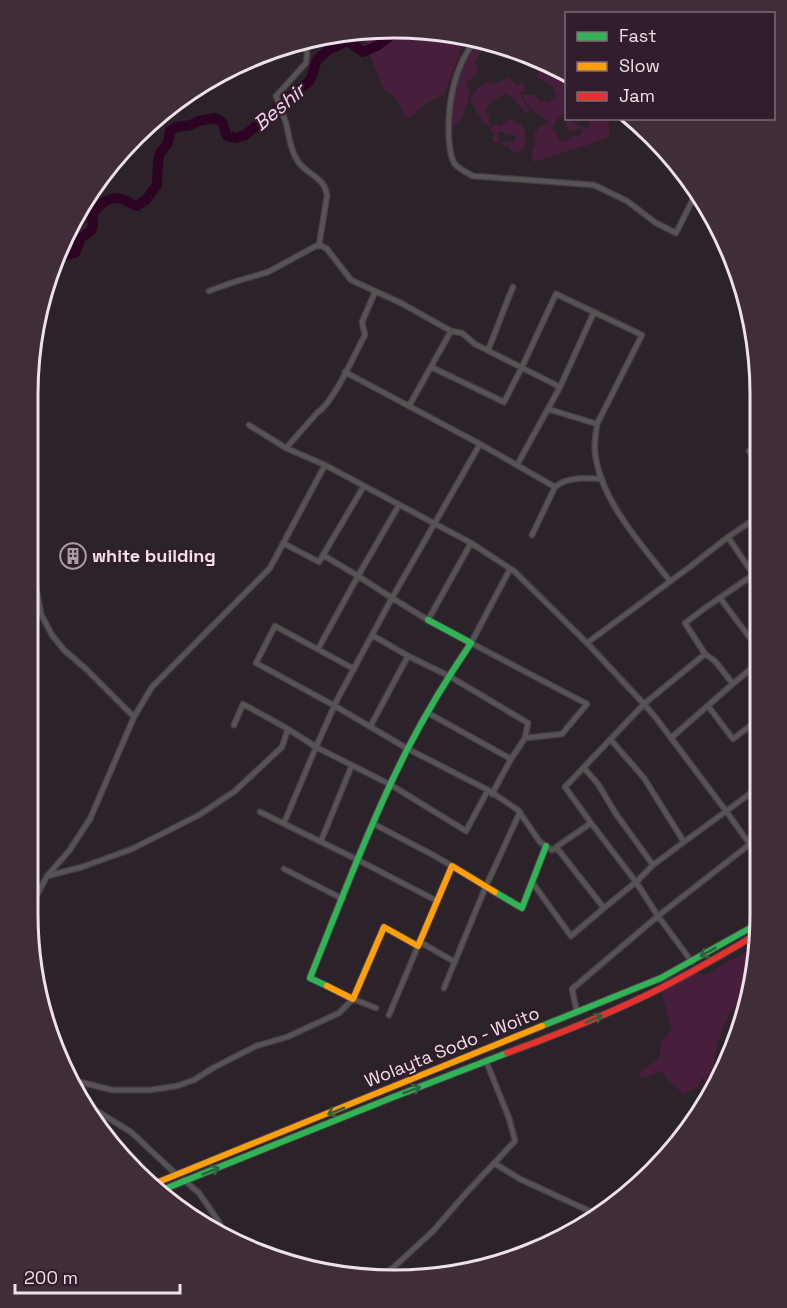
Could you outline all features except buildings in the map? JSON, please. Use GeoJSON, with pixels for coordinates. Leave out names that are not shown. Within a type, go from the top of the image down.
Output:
{"type":"FeatureCollection","features":[{"type":"Feature","properties":{"kind":"main road"},"geometry":{"type":"LineString","coordinates":[[428,620],[471,643],[449,676],[408,749],[358,860],[310,978],[353,999],[384,927],[419,944],[452,866],[522,908],[546,846]]}},
{"type":"Feature","properties":{"kind":"main road","name":"Wolayta Sodo - Woito"},"geometry":{"type":"LineString","coordinates":[[159,1182],[661,978],[749,928]]}},
{"type":"Feature","properties":{"kind":"main road","name":"Wolayta Sodo - Woito"},"geometry":{"type":"LineString","coordinates":[[167,1188],[591,1021],[650,994],[749,939]]}},
{"type":"Feature","properties":{"kind":"main road"},"geometry":{"type":"LineString","coordinates":[[555,1021],[560,1033]]}},
{"type":"Feature","properties":{"kind":"street"},"geometry":{"type":"LineString","coordinates":[[471,46],[459,69],[451,95],[448,130],[450,152],[455,164],[466,172],[473,176],[594,185],[627,201],[656,224],[676,233],[692,200]]}},
{"type":"Feature","properties":{"kind":"street"},"geometry":{"type":"LineString","coordinates":[[306,49],[306,63],[276,96],[297,159],[303,168],[321,180],[326,189],[327,196],[319,245]]}},
{"type":"Feature","properties":{"kind":"street"},"geometry":{"type":"LineString","coordinates":[[209,291],[268,272],[319,245]]}},
{"type":"Feature","properties":{"kind":"street"},"geometry":{"type":"LineString","coordinates":[[319,245],[327,249],[351,280],[401,303],[451,331],[462,333],[475,344],[560,387]]}},
{"type":"Feature","properties":{"kind":"street"},"geometry":{"type":"LineString","coordinates":[[488,350],[513,287]]}},
{"type":"Feature","properties":{"kind":"street"},"geometry":{"type":"LineString","coordinates":[[286,448],[316,413],[327,404],[365,335],[362,322],[375,292]]}},
{"type":"Feature","properties":{"kind":"street"},"geometry":{"type":"LineString","coordinates":[[431,367],[504,402],[556,294],[642,336],[597,424],[594,451],[598,470],[608,495],[625,523],[670,581]]}},
{"type":"Feature","properties":{"kind":"street"},"geometry":{"type":"LineString","coordinates":[[518,465],[560,387],[594,312]]}},
{"type":"Feature","properties":{"kind":"street"},"geometry":{"type":"LineString","coordinates":[[409,406],[451,331]]}},
{"type":"Feature","properties":{"kind":"street"},"geometry":{"type":"LineString","coordinates":[[345,372],[555,487]]}},
{"type":"Feature","properties":{"kind":"street"},"geometry":{"type":"LineString","coordinates":[[548,408],[597,424]]}},
{"type":"Feature","properties":{"kind":"street"},"geometry":{"type":"LineString","coordinates":[[249,425],[286,448],[325,465],[471,543],[514,571],[587,643],[644,704],[750,844],[658,916],[572,989],[577,1012]]}},
{"type":"Feature","properties":{"kind":"street"},"geometry":{"type":"LineString","coordinates":[[284,823],[316,747],[354,669],[480,444]]}},
{"type":"Feature","properties":{"kind":"street"},"geometry":{"type":"LineString","coordinates":[[38,893],[47,876],[69,851],[90,819],[134,717],[152,687],[270,568],[325,465]]}},
{"type":"Feature","properties":{"kind":"street"},"geometry":{"type":"LineString","coordinates":[[532,535],[555,487],[561,482],[584,478],[602,479]]}},
{"type":"Feature","properties":{"kind":"street"},"geometry":{"type":"LineString","coordinates":[[283,543],[319,562],[364,486]]}},
{"type":"Feature","properties":{"kind":"street"},"geometry":{"type":"LineString","coordinates":[[318,649],[399,505]]}},
{"type":"Feature","properties":{"kind":"street"},"geometry":{"type":"LineString","coordinates":[[587,643],[750,522]]}},
{"type":"Feature","properties":{"kind":"street"},"geometry":{"type":"LineString","coordinates":[[728,537],[750,570]]}},
{"type":"Feature","properties":{"kind":"street"},"geometry":{"type":"LineString","coordinates":[[323,555],[428,620],[471,543]]}},
{"type":"Feature","properties":{"kind":"street"},"geometry":{"type":"LineString","coordinates":[[510,569],[471,643],[587,704],[562,734],[525,738]]}},
{"type":"Feature","properties":{"kind":"street"},"geometry":{"type":"LineString","coordinates":[[733,684],[715,661],[705,654],[685,623],[750,577]]}},
{"type":"Feature","properties":{"kind":"street"},"geometry":{"type":"LineString","coordinates":[[38,597],[41,614],[52,635],[64,650],[134,717]]}},
{"type":"Feature","properties":{"kind":"street"},"geometry":{"type":"LineString","coordinates":[[720,598],[750,638]]}},
{"type":"Feature","properties":{"kind":"street"},"geometry":{"type":"LineString","coordinates":[[354,669],[275,626],[256,663],[408,749],[490,792],[520,812],[540,842],[552,850],[591,823]]}},
{"type":"Feature","properties":{"kind":"street"},"geometry":{"type":"LineString","coordinates":[[234,725],[243,704],[316,747],[391,785],[466,831],[525,738],[528,723],[449,676],[372,635]]}},
{"type":"Feature","properties":{"kind":"street"},"geometry":{"type":"LineString","coordinates":[[697,969],[565,787],[644,704],[705,654]]}},
{"type":"Feature","properties":{"kind":"street"},"geometry":{"type":"LineString","coordinates":[[370,727],[408,656]]}},
{"type":"Feature","properties":{"kind":"street"},"geometry":{"type":"LineString","coordinates":[[671,738],[750,670]]}},
{"type":"Feature","properties":{"kind":"street"},"geometry":{"type":"LineString","coordinates":[[708,706],[733,739],[750,726]]}},
{"type":"Feature","properties":{"kind":"street"},"geometry":{"type":"LineString","coordinates":[[429,713],[511,759]]}},
{"type":"Feature","properties":{"kind":"street"},"geometry":{"type":"LineString","coordinates":[[47,876],[82,867],[132,849],[199,815],[235,791],[282,747],[288,729]]}},
{"type":"Feature","properties":{"kind":"street"},"geometry":{"type":"LineString","coordinates":[[611,740],[644,778],[684,842]]}},
{"type":"Feature","properties":{"kind":"street"},"geometry":{"type":"LineString","coordinates":[[321,841],[352,765]]}},
{"type":"Feature","properties":{"kind":"street"},"geometry":{"type":"LineString","coordinates":[[584,768],[598,784],[653,866]]}},
{"type":"Feature","properties":{"kind":"street"},"geometry":{"type":"LineString","coordinates":[[532,882],[571,936],[653,866],[750,794]]}},
{"type":"Feature","properties":{"kind":"street"},"geometry":{"type":"LineString","coordinates":[[260,812],[437,901]]}},
{"type":"Feature","properties":{"kind":"street"},"geometry":{"type":"LineString","coordinates":[[444,988],[486,886],[520,812]]}},
{"type":"Feature","properties":{"kind":"street"},"geometry":{"type":"LineString","coordinates":[[374,824],[452,866]]}},
{"type":"Feature","properties":{"kind":"street"},"geometry":{"type":"LineString","coordinates":[[556,847],[604,908]]}},
{"type":"Feature","properties":{"kind":"street"},"geometry":{"type":"LineString","coordinates":[[284,869],[343,899]]}},
{"type":"Feature","properties":{"kind":"street"},"geometry":{"type":"LineString","coordinates":[[389,1015],[419,944],[455,962]]}},
{"type":"Feature","properties":{"kind":"street"},"geometry":{"type":"LineString","coordinates":[[79,1082],[112,1090],[150,1090],[177,1086],[194,1080],[256,1046],[287,1037],[339,1013],[353,999],[376,1008]]}},
{"type":"Feature","properties":{"kind":"street"},"geometry":{"type":"LineString","coordinates":[[390,1270],[433,1231],[515,1140],[509,1118],[486,1061]]}},
{"type":"Feature","properties":{"kind":"street"},"geometry":{"type":"LineString","coordinates":[[96,1110],[131,1132],[185,1181],[199,1194],[221,1226]]}},
{"type":"Feature","properties":{"kind":"street"},"geometry":{"type":"LineString","coordinates":[[494,1163],[520,1179],[590,1211]]}},
{"type":"Feature","properties":{"kind":"shaded area"},"geometry":{"type":"Polygon","coordinates":[[[387,38],[377,45],[368,48],[365,39],[387,38]]]}},
{"type":"Feature","properties":{"kind":"shaded area"},"geometry":{"type":"Polygon","coordinates":[[[391,38],[417,38],[464,44],[444,95],[427,103],[413,116],[405,117],[395,98],[384,90],[368,50],[379,48],[391,38]]]}},
{"type":"Feature","properties":{"kind":"shaded area"},"geometry":{"type":"Polygon","coordinates":[[[473,47],[484,49],[474,63],[478,67],[477,75],[466,82],[470,93],[462,119],[451,129],[452,100],[463,64],[473,47]]]}},
{"type":"Feature","properties":{"kind":"shaded area"},"geometry":{"type":"Polygon","coordinates":[[[539,69],[565,81],[565,112],[554,123],[552,129],[556,132],[559,141],[579,136],[582,131],[579,129],[570,131],[568,127],[565,128],[567,121],[586,128],[590,121],[588,120],[608,120],[610,136],[534,162],[531,153],[536,142],[534,134],[540,126],[548,124],[547,120],[529,106],[522,95],[535,95],[539,101],[550,103],[551,100],[557,98],[550,85],[537,78],[539,69]]]}},
{"type":"Feature","properties":{"kind":"shaded area"},"geometry":{"type":"Polygon","coordinates":[[[509,77],[517,86],[521,82],[524,84],[525,90],[521,92],[530,110],[527,113],[506,93],[487,107],[485,114],[490,117],[488,122],[491,124],[484,124],[476,113],[476,108],[470,102],[472,95],[488,82],[494,84],[509,77]]]}},
{"type":"Feature","properties":{"kind":"shaded area"},"geometry":{"type":"Polygon","coordinates":[[[512,119],[518,124],[521,123],[526,131],[524,149],[517,153],[509,149],[510,147],[504,146],[503,143],[504,141],[511,143],[516,140],[515,136],[498,132],[500,139],[497,143],[492,138],[496,135],[490,131],[494,125],[500,126],[512,119]]]}},
{"type":"Feature","properties":{"kind":"shaded area"},"geometry":{"type":"Polygon","coordinates":[[[747,952],[743,984],[738,1004],[729,1013],[719,1039],[712,1075],[706,1085],[702,1077],[698,1087],[683,1094],[665,1077],[662,1071],[641,1078],[638,1074],[659,1058],[662,1041],[672,1030],[658,981],[686,969],[705,975],[747,952]]]}},
{"type":"Feature","properties":{"kind":"waterway","name":"Beshir"},"geometry":{"type":"LineString","coordinates":[[66,255],[75,253],[81,238],[91,231],[92,215],[106,201],[119,198],[137,206],[146,200],[157,185],[160,153],[168,143],[170,131],[176,127],[215,118],[222,122],[227,136],[236,138],[245,135],[310,81],[317,60],[328,50],[348,41],[363,52],[388,38]]}},
{"type":"Feature","properties":{"kind":"traffic: fast"},"geometry":{"type":"LineString","coordinates":[[327,986],[310,978],[368,834],[414,736],[437,695],[471,643],[428,620]]}},
{"type":"Feature","properties":{"kind":"traffic: fast"},"geometry":{"type":"LineString","coordinates":[[495,892],[522,908],[546,846]]}},
{"type":"Feature","properties":{"kind":"traffic: fast"},"geometry":{"type":"LineString","coordinates":[[542,1026],[661,978],[749,928]]}},
{"type":"Feature","properties":{"kind":"traffic: fast"},"geometry":{"type":"LineString","coordinates":[[166,1188],[507,1053]]}},
{"type":"Feature","properties":{"kind":"traffic: slow"},"geometry":{"type":"LineString","coordinates":[[327,986],[353,999],[384,927],[418,946],[452,866],[495,892]]}},
{"type":"Feature","properties":{"kind":"traffic: slow"},"geometry":{"type":"LineString","coordinates":[[159,1182],[542,1026]]}},
{"type":"Feature","properties":{"kind":"traffic: jam"},"geometry":{"type":"LineString","coordinates":[[507,1053],[580,1025],[665,986],[749,939]]}},
{"type":"Feature","properties":{"kind":"place","name":"white building"},"geometry":{"type":"Point","coordinates":[73,556]}}]}
